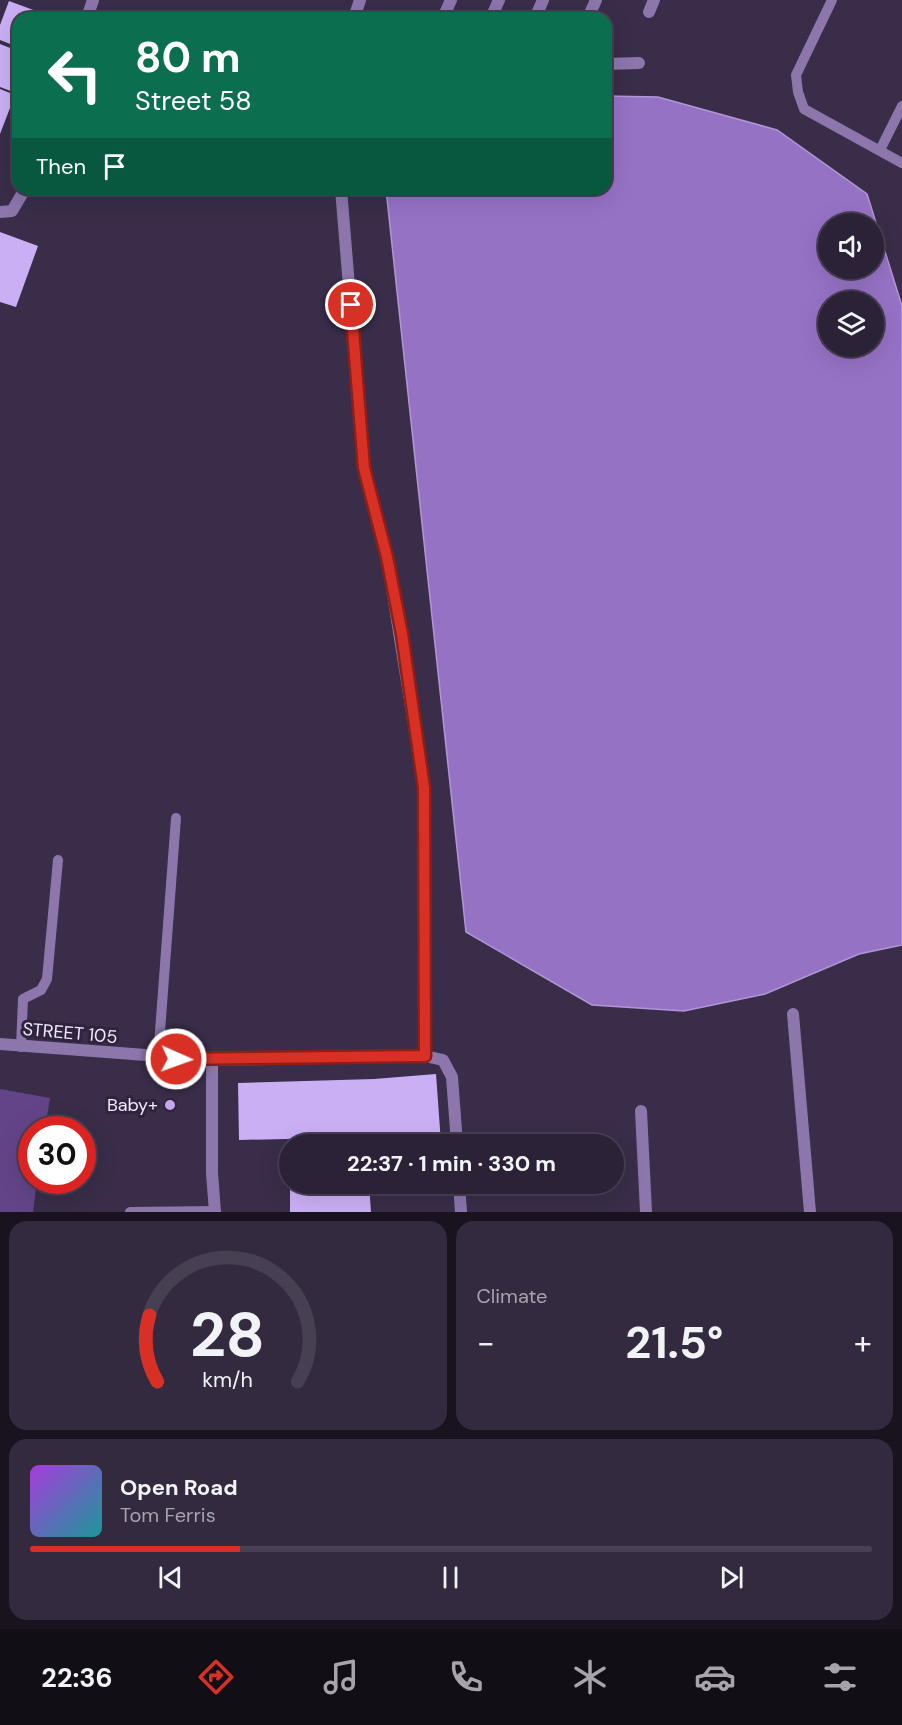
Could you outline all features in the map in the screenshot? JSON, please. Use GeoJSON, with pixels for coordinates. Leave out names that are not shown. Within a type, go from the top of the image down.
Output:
{"type":"FeatureCollection","features":[{"type":"Feature","properties":{"kind":"street"},"geometry":{"type":"LineString","coordinates":[[649,12],[654,0]]}},
{"type":"Feature","properties":{"kind":"street"},"geometry":{"type":"LineString","coordinates":[[612,63],[639,63]]}},
{"type":"Feature","properties":{"kind":"street"},"geometry":{"type":"LineString","coordinates":[[0,212],[12,211],[21,195]]}},
{"type":"Feature","properties":{"kind":"street"},"geometry":{"type":"LineString","coordinates":[[341,195],[364,468],[393,590],[424,788],[425,1056],[443,1060],[452,1077],[456,1134]]}},
{"type":"Feature","properties":{"kind":"street"},"geometry":{"type":"LineString","coordinates":[[793,1014],[810,1212]]}},
{"type":"Feature","properties":{"kind":"street","name":"STREET 105"},"geometry":{"type":"LineString","coordinates":[[0,1044],[158,1058],[212,1060],[425,1056]]}},
{"type":"Feature","properties":{"kind":"street"},"geometry":{"type":"LineString","coordinates":[[212,1060],[212,1173],[215,1211]]}},
{"type":"Feature","properties":{"kind":"street"},"geometry":{"type":"LineString","coordinates":[[641,1111],[646,1212]]}},
{"type":"Feature","properties":{"kind":"street"},"geometry":{"type":"LineString","coordinates":[[460,1194],[461,1212]]}},
{"type":"Feature","properties":{"kind":"lane"},"geometry":{"type":"LineString","coordinates":[[832,0],[796,75],[798,92],[804,109],[902,163]]}},
{"type":"Feature","properties":{"kind":"lane"},"geometry":{"type":"LineString","coordinates":[[880,150],[902,106]]}},
{"type":"Feature","properties":{"kind":"lane"},"geometry":{"type":"LineString","coordinates":[[158,1058],[176,818]]}},
{"type":"Feature","properties":{"kind":"lane"},"geometry":{"type":"LineString","coordinates":[[21,1047],[22,999],[41,990],[46,979],[58,860]]}},
{"type":"Feature","properties":{"kind":"lane"},"geometry":{"type":"LineString","coordinates":[[130,1212],[215,1211]]}},
{"type":"Feature","properties":{"kind":"shaded area"},"geometry":{"type":"Polygon","coordinates":[[[612,96],[658,97],[777,130],[867,194],[873,213],[818,213],[818,279],[884,279],[884,248],[902,306],[902,945],[859,954],[765,994],[684,1011],[592,1005],[466,932],[387,195],[612,195],[612,96]]]}},
{"type":"Feature","properties":{"kind":"shaded area"},"geometry":{"type":"Polygon","coordinates":[[[0,1089],[50,1098],[47,1116],[18,1116],[18,1194],[35,1194],[33,1212],[0,1212],[0,1089]]]}},
{"type":"Feature","properties":{"kind":"building"},"geometry":{"type":"Polygon","coordinates":[[[9,1],[39,12],[12,12],[12,45],[0,40],[0,25],[9,1]]]}},
{"type":"Feature","properties":{"kind":"building"},"geometry":{"type":"Polygon","coordinates":[[[0,44],[12,49],[12,92],[0,87],[0,44]]]}},
{"type":"Feature","properties":{"kind":"building"},"geometry":{"type":"Polygon","coordinates":[[[0,89],[12,94],[12,103],[0,134],[0,89]]]}},
{"type":"Feature","properties":{"kind":"building"},"geometry":{"type":"Polygon","coordinates":[[[0,232],[38,246],[16,307],[0,302],[0,232]]]}},
{"type":"Feature","properties":{"kind":"building"},"geometry":{"type":"Polygon","coordinates":[[[436,1074],[440,1134],[279,1134],[279,1139],[239,1140],[238,1083],[374,1079],[436,1074]]]}},
{"type":"Feature","properties":{"kind":"building"},"geometry":{"type":"Polygon","coordinates":[[[290,1194],[370,1194],[371,1212],[290,1212],[290,1194]]]}},
{"type":"Feature","properties":{"kind":"place","name":"Baby+"},"geometry":{"type":"Point","coordinates":[170,1105]}},
{"type":"Feature","properties":{"kind":"route"},"geometry":{"type":"LineString","coordinates":[[176,1059],[425,1056],[424,788],[402,634],[387,557],[364,468],[351,305]]}}]}
